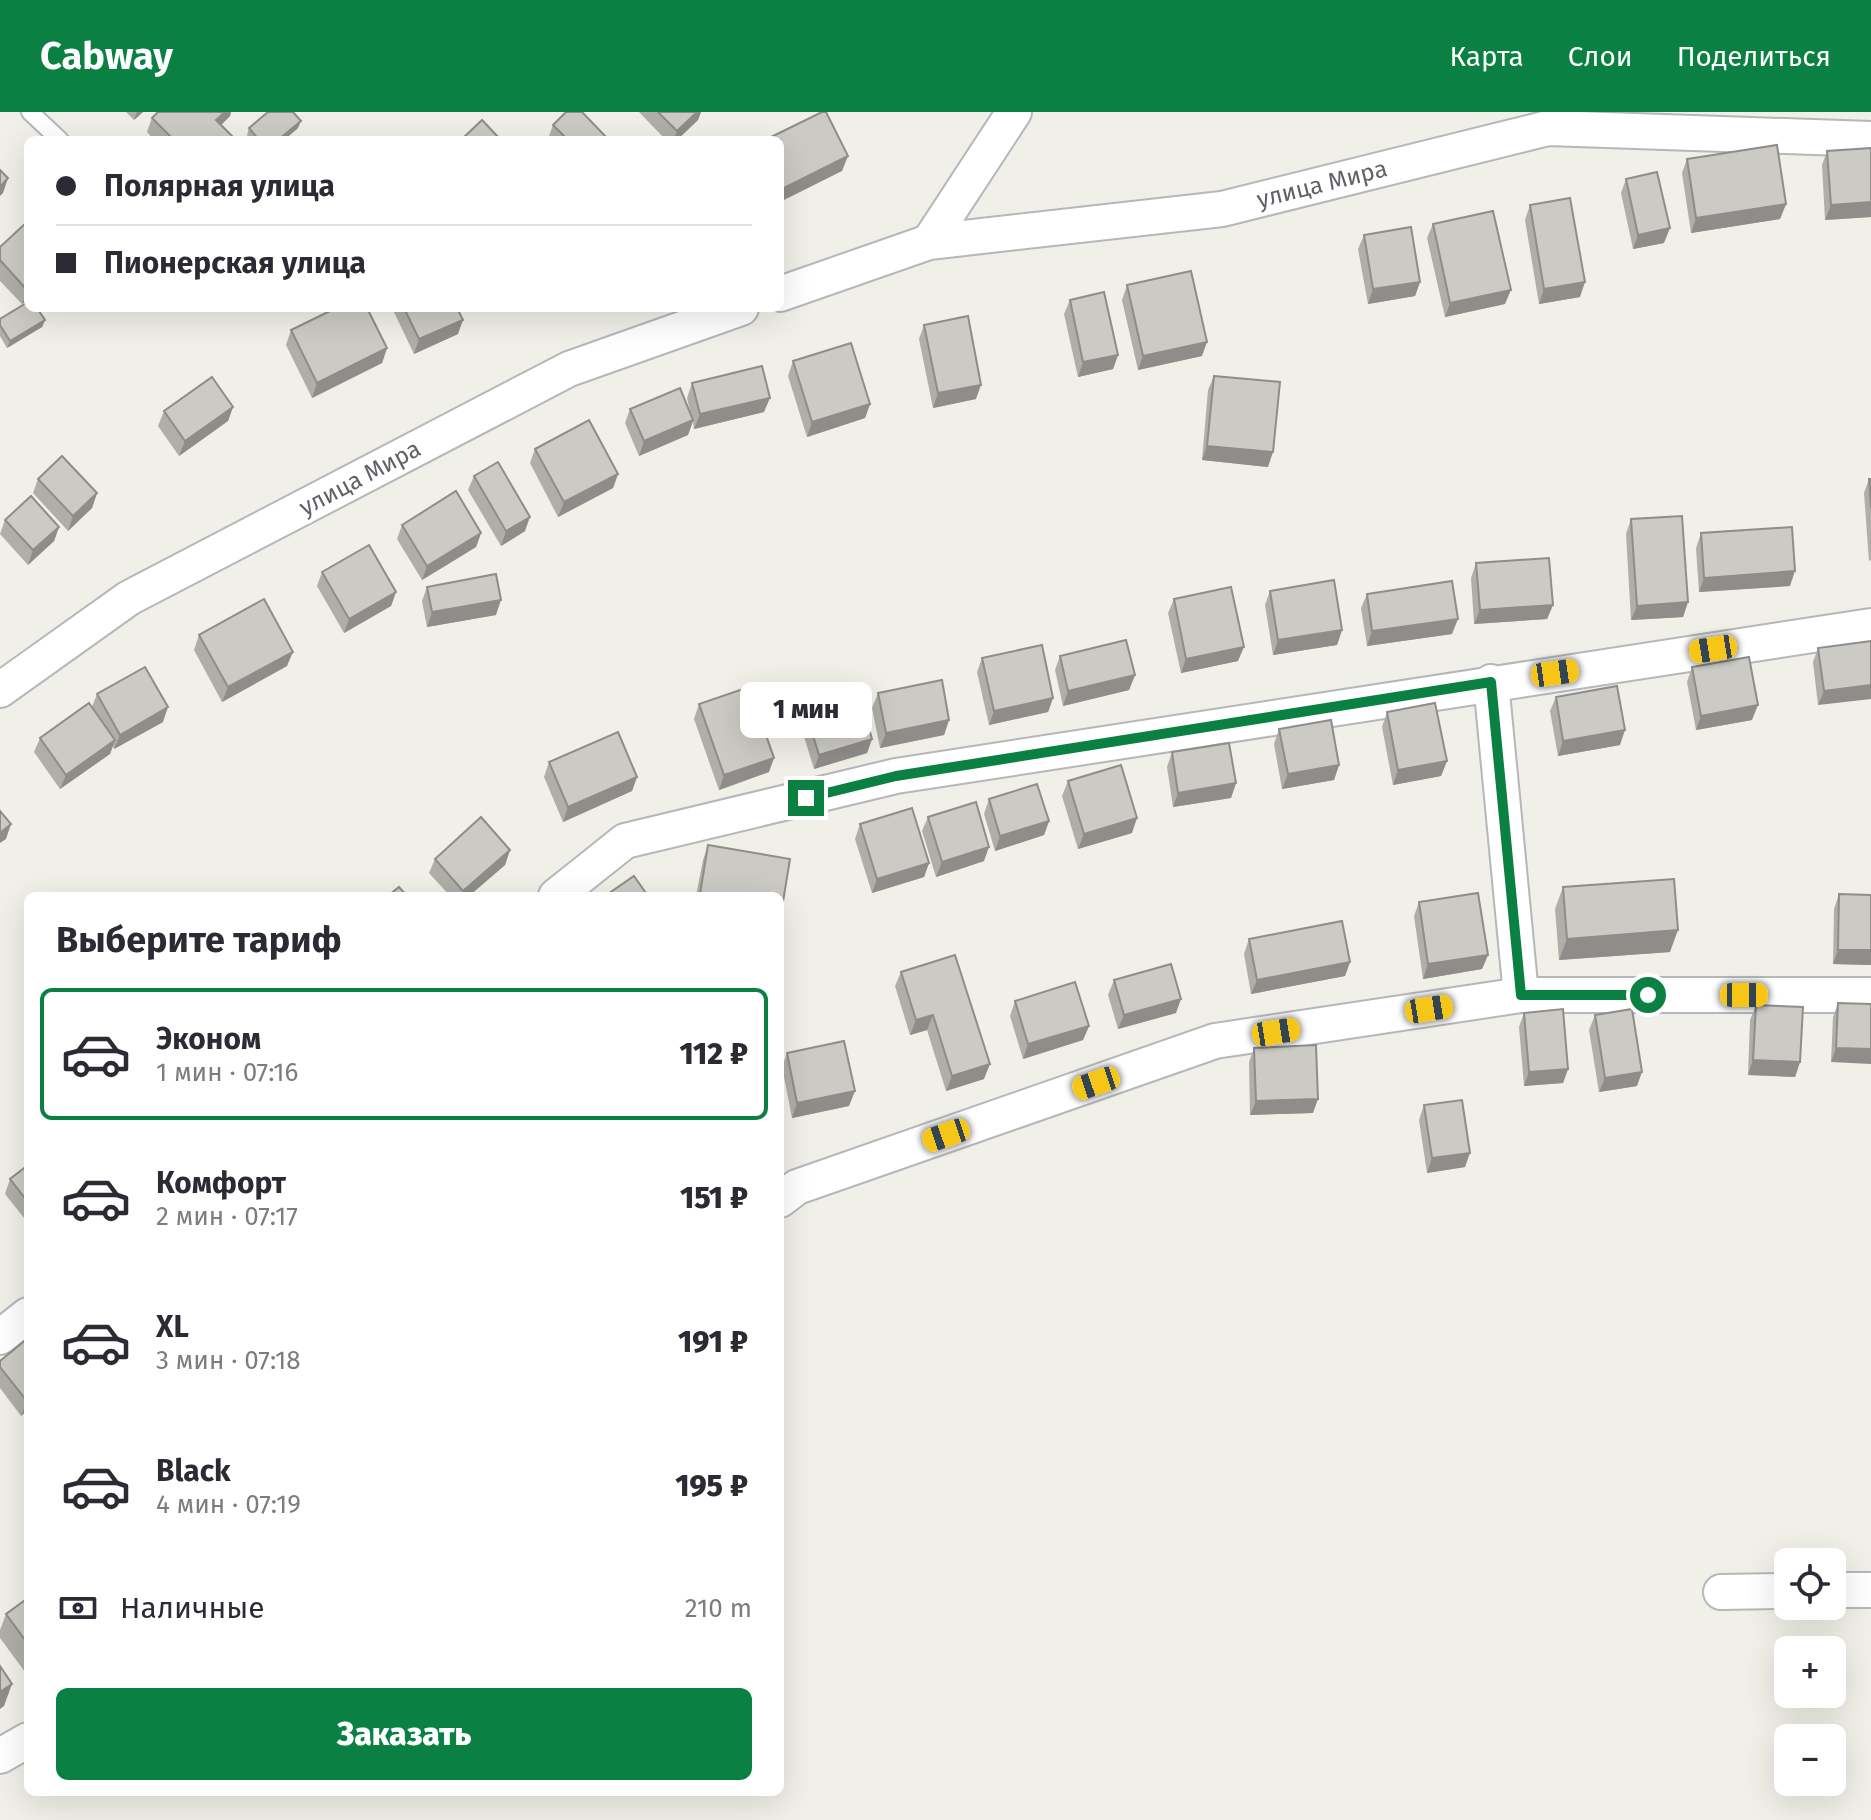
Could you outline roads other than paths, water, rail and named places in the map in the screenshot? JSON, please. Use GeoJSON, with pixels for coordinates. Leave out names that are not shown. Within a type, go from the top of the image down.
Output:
{"type":"FeatureCollection","features":[{"type":"Feature","properties":{"kind":"street"},"geometry":{"type":"LineString","coordinates":[[929,242],[1014,112]]}},
{"type":"Feature","properties":{"kind":"street","name":"улица Мира"},"geometry":{"type":"LineString","coordinates":[[784,293],[929,242],[1222,209],[1548,128],[1871,139]]}},
{"type":"Feature","properties":{"kind":"street","name":"улица Мира"},"geometry":{"type":"LineString","coordinates":[[0,690],[129,598],[569,369],[730,312]]}},
{"type":"Feature","properties":{"kind":"street"},"geometry":{"type":"LineString","coordinates":[[561,892],[625,841],[896,776],[1491,682],[1871,626]]}},
{"type":"Feature","properties":{"kind":"street"},"geometry":{"type":"LineString","coordinates":[[1491,682],[1521,995]]}},
{"type":"Feature","properties":{"kind":"street"},"geometry":{"type":"LineString","coordinates":[[784,1197],[797,1187],[1215,1041],[1521,995],[1871,995]]}},
{"type":"Feature","properties":{"kind":"street"},"geometry":{"type":"LineString","coordinates":[[0,1337],[24,1318]]}},
{"type":"Feature","properties":{"kind":"street"},"geometry":{"type":"LineString","coordinates":[[1846,1590],[1871,1590]]}},
{"type":"Feature","properties":{"kind":"street"},"geometry":{"type":"LineString","coordinates":[[1721,1592],[1774,1591]]}},
{"type":"Feature","properties":{"kind":"street"},"geometry":{"type":"LineString","coordinates":[[0,1756],[24,1742]]}},
{"type":"Feature","properties":{"kind":"lane"},"geometry":{"type":"LineString","coordinates":[[30,112],[56,136]]}}]}
